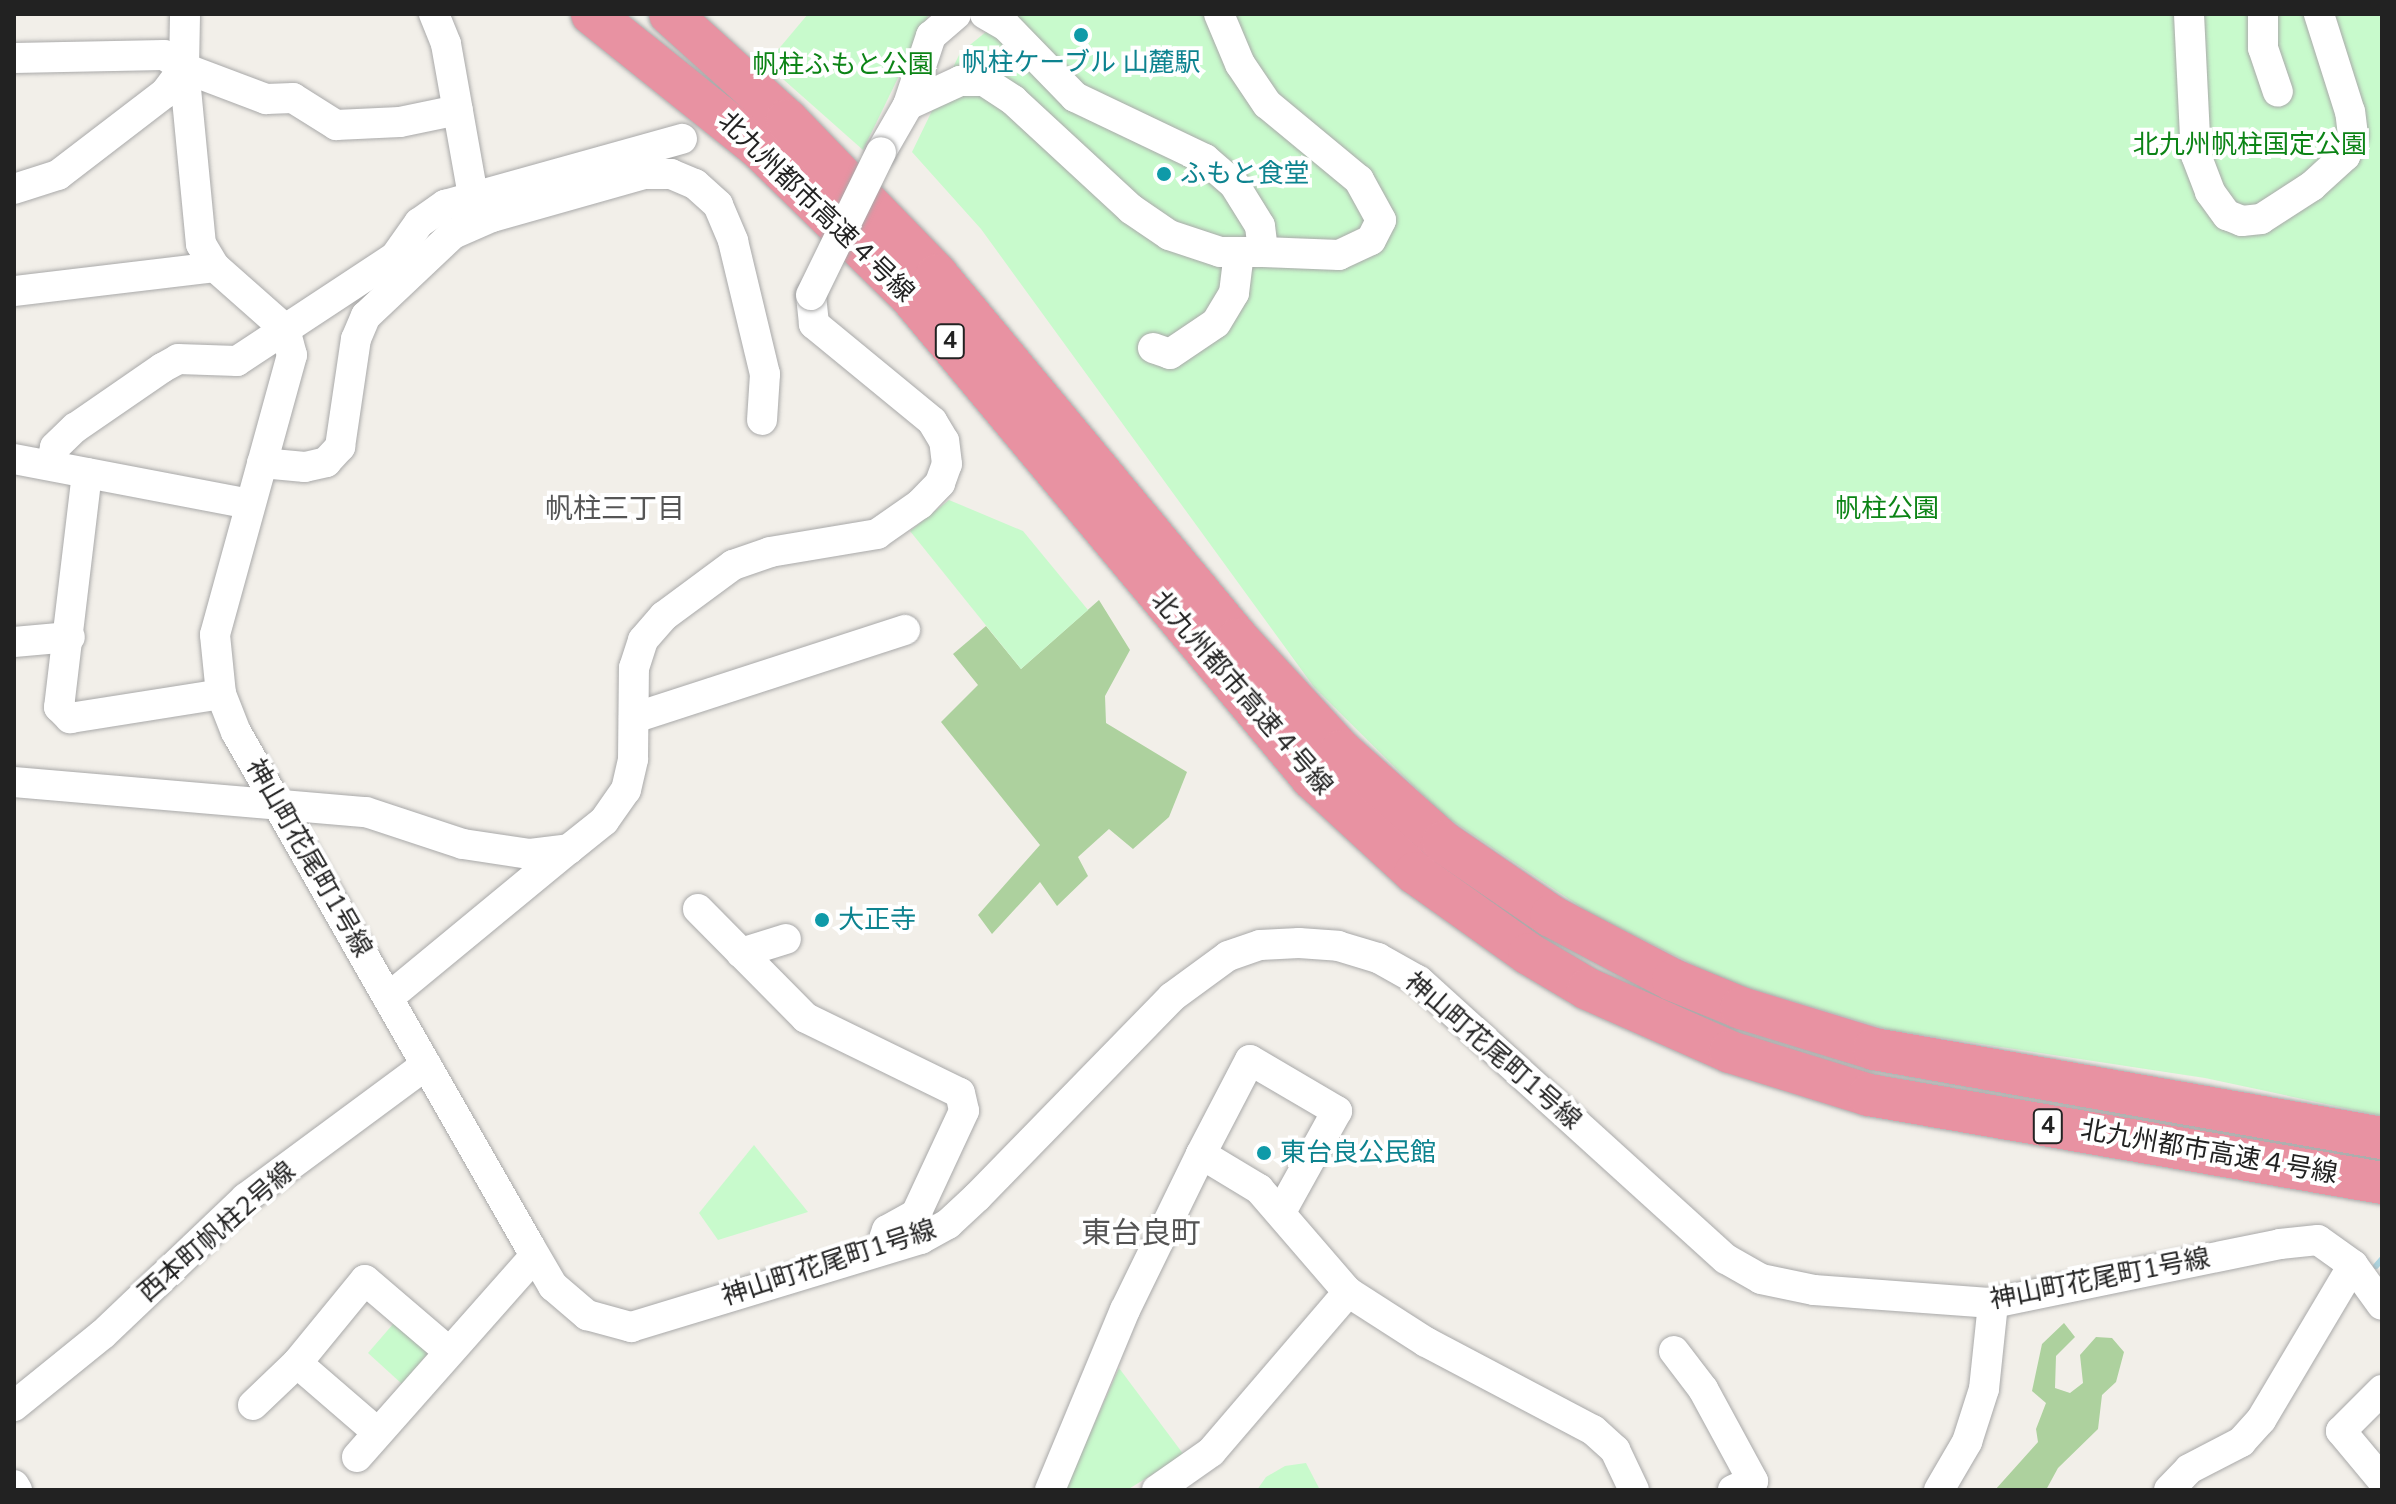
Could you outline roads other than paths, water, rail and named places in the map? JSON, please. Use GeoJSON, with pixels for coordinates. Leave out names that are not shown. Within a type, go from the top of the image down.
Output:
{"type":"FeatureCollection","features":[{"type":"Feature","properties":{"kind":"highway","name":"北九州都市高速４号線"},"geometry":{"type":"LineString","coordinates":[[592,14],[758,147],[912,298],[1272,706],[1498,881],[1608,948],[1741,1008],[1874,1049],[1956,1067],[2382,1138]]}},
{"type":"Feature","properties":{"kind":"highway","name":"北九州都市高速４号線"},"geometry":{"type":"LineString","coordinates":[[670,14],[787,120],[937,275],[1363,827],[1469,914],[1588,989],[1730,1052],[1869,1095],[2377,1182]]}},
{"type":"Feature","properties":{"kind":"street"},"geometry":{"type":"LineString","coordinates":[[185,14],[184,68],[201,244],[215,267],[285,329]]}},
{"type":"Feature","properties":{"kind":"street"},"geometry":{"type":"LineString","coordinates":[[434,14],[446,44],[473,196]]}},
{"type":"Feature","properties":{"kind":"street"},"geometry":{"type":"LineString","coordinates":[[388,998],[604,821],[626,790],[634,718],[634,668],[643,640],[664,616],[733,565],[770,552],[877,534],[920,504],[940,483],[947,464],[944,441],[932,421],[814,324],[811,295],[881,152],[908,105],[931,36],[956,14]]}},
{"type":"Feature","properties":{"kind":"street"},"geometry":{"type":"LineString","coordinates":[[985,14],[1006,26],[1075,97],[1205,159],[1234,184],[1260,226],[1234,293],[1216,323],[1170,354],[1153,348]]}},
{"type":"Feature","properties":{"kind":"street"},"geometry":{"type":"LineString","coordinates":[[908,105],[960,81],[984,81],[1013,100],[1131,209],[1169,235],[1220,252],[1339,255],[1371,240],[1381,220],[1359,180],[1267,104],[1240,64],[1219,14]]}},
{"type":"Feature","properties":{"kind":"street"},"geometry":{"type":"LineString","coordinates":[[2189,14],[2196,155],[2210,192],[2227,215],[2242,221],[2261,219],[2312,186],[2345,156],[2353,135],[2350,112],[2319,14]]}},
{"type":"Feature","properties":{"kind":"street"},"geometry":{"type":"LineString","coordinates":[[2263,14],[2263,48],[2278,92]]}},
{"type":"Feature","properties":{"kind":"street"},"geometry":{"type":"LineString","coordinates":[[14,58],[164,55],[184,68],[266,99],[293,98],[336,125],[414,121],[458,110]]}},
{"type":"Feature","properties":{"kind":"street"},"geometry":{"type":"LineString","coordinates":[[14,189],[58,175],[165,93],[184,68]]}},
{"type":"Feature","properties":{"kind":"street"},"geometry":{"type":"LineString","coordinates":[[51,465],[55,447],[75,428],[162,368],[178,359],[237,361],[395,257],[432,214],[473,196],[682,139]]}},
{"type":"Feature","properties":{"kind":"street"},"geometry":{"type":"LineString","coordinates":[[262,463],[305,467],[326,462],[340,447],[356,339],[366,316],[453,234],[492,217],[644,174],[671,174],[695,184],[718,205],[733,241],[765,374],[762,420]]}},
{"type":"Feature","properties":{"kind":"street"},"geometry":{"type":"LineString","coordinates":[[14,291],[215,267]]}},
{"type":"Feature","properties":{"kind":"street","name":"神山町花尾町1号線"},"geometry":{"type":"LineString","coordinates":[[285,329],[292,355],[215,635],[221,694],[236,732],[281,806],[535,1256],[567,1302],[613,1325],[631,1327],[921,1239],[948,1224],[1172,997],[1210,967],[1260,945],[1299,943],[1338,946],[1378,958],[1419,981],[1726,1259],[1761,1279],[1814,1290],[1993,1303],[2280,1244],[2318,1240],[2353,1265],[2382,1305]]}},
{"type":"Feature","properties":{"kind":"street"},"geometry":{"type":"LineString","coordinates":[[14,459],[250,504]]}},
{"type":"Feature","properties":{"kind":"street"},"geometry":{"type":"LineString","coordinates":[[87,473],[70,637],[59,707],[70,718],[221,694]]}},
{"type":"Feature","properties":{"kind":"street"},"geometry":{"type":"LineString","coordinates":[[634,718],[905,630]]}},
{"type":"Feature","properties":{"kind":"street"},"geometry":{"type":"LineString","coordinates":[[14,642],[70,637]]}},
{"type":"Feature","properties":{"kind":"street"},"geometry":{"type":"LineString","coordinates":[[14,782],[366,812],[463,844],[517,852],[569,849]]}},
{"type":"Feature","properties":{"kind":"street"},"geometry":{"type":"LineString","coordinates":[[698,909],[806,1018],[960,1093],[964,1111],[916,1214],[887,1230],[880,1250]]}},
{"type":"Feature","properties":{"kind":"street"},"geometry":{"type":"LineString","coordinates":[[741,953],[786,939]]}},
{"type":"Feature","properties":{"kind":"street"},"geometry":{"type":"LineString","coordinates":[[1050,1490],[1125,1310],[1250,1060],[1337,1111],[1281,1212]]}},
{"type":"Feature","properties":{"kind":"street","name":"西本町帆柱2号線"},"geometry":{"type":"LineString","coordinates":[[14,1406],[103,1334],[246,1198],[426,1065]]}},
{"type":"Feature","properties":{"kind":"street"},"geometry":{"type":"LineString","coordinates":[[1201,1154],[1259,1189],[1348,1292],[1426,1342],[1593,1430],[1615,1450],[1634,1490]]}},
{"type":"Feature","properties":{"kind":"street"},"geometry":{"type":"LineString","coordinates":[[357,1457],[447,1350],[535,1256]]}},
{"type":"Feature","properties":{"kind":"street"},"geometry":{"type":"LineString","coordinates":[[2169,1490],[2189,1469],[2241,1442],[2261,1420],[2353,1265]]}},
{"type":"Feature","properties":{"kind":"street"},"geometry":{"type":"LineString","coordinates":[[253,1405],[297,1363],[365,1280],[447,1350]]}},
{"type":"Feature","properties":{"kind":"street"},"geometry":{"type":"LineString","coordinates":[[1157,1490],[1211,1452],[1348,1292]]}},
{"type":"Feature","properties":{"kind":"street"},"geometry":{"type":"LineString","coordinates":[[1939,1490],[1967,1442],[1984,1389],[1993,1303]]}},
{"type":"Feature","properties":{"kind":"street"},"geometry":{"type":"LineString","coordinates":[[1674,1351],[1703,1389],[1753,1481],[1733,1490]]}},
{"type":"Feature","properties":{"kind":"street"},"geometry":{"type":"LineString","coordinates":[[297,1363],[377,1432]]}},
{"type":"Feature","properties":{"kind":"street"},"geometry":{"type":"LineString","coordinates":[[2382,1390],[2341,1431],[2382,1480]]}},
{"type":"Feature","properties":{"kind":"waterway"},"geometry":{"type":"LineString","coordinates":[[2376,1266],[2382,1259]]}},
{"type":"Feature","properties":{"kind":"place","name":"帆柱ケーブル 山麓駅"},"geometry":{"type":"Point","coordinates":[1081,35]}},
{"type":"Feature","properties":{"kind":"place","name":"ふもと食堂"},"geometry":{"type":"Point","coordinates":[1164,174]}},
{"type":"Feature","properties":{"kind":"place","name":"大正寺"},"geometry":{"type":"Point","coordinates":[822,920]}},
{"type":"Feature","properties":{"kind":"place","name":"東台良公民館"},"geometry":{"type":"Point","coordinates":[1264,1153]}},
{"type":"Feature","properties":{"kind":"district","name":"帆柱三丁目"},"geometry":{"type":"Point","coordinates":[615,509]}},
{"type":"Feature","properties":{"kind":"district","name":"東台良町"},"geometry":{"type":"Point","coordinates":[1141,1234]}},
{"type":"Feature","properties":{"kind":"park label","name":"帆柱ふもと公園"},"geometry":{"type":"Point","coordinates":[843,65]}},
{"type":"Feature","properties":{"kind":"park label","name":"北九州帆柱国定公園"},"geometry":{"type":"Point","coordinates":[2250,145]}},
{"type":"Feature","properties":{"kind":"park label","name":"帆柱公園"},"geometry":{"type":"Point","coordinates":[1887,509]}}]}
